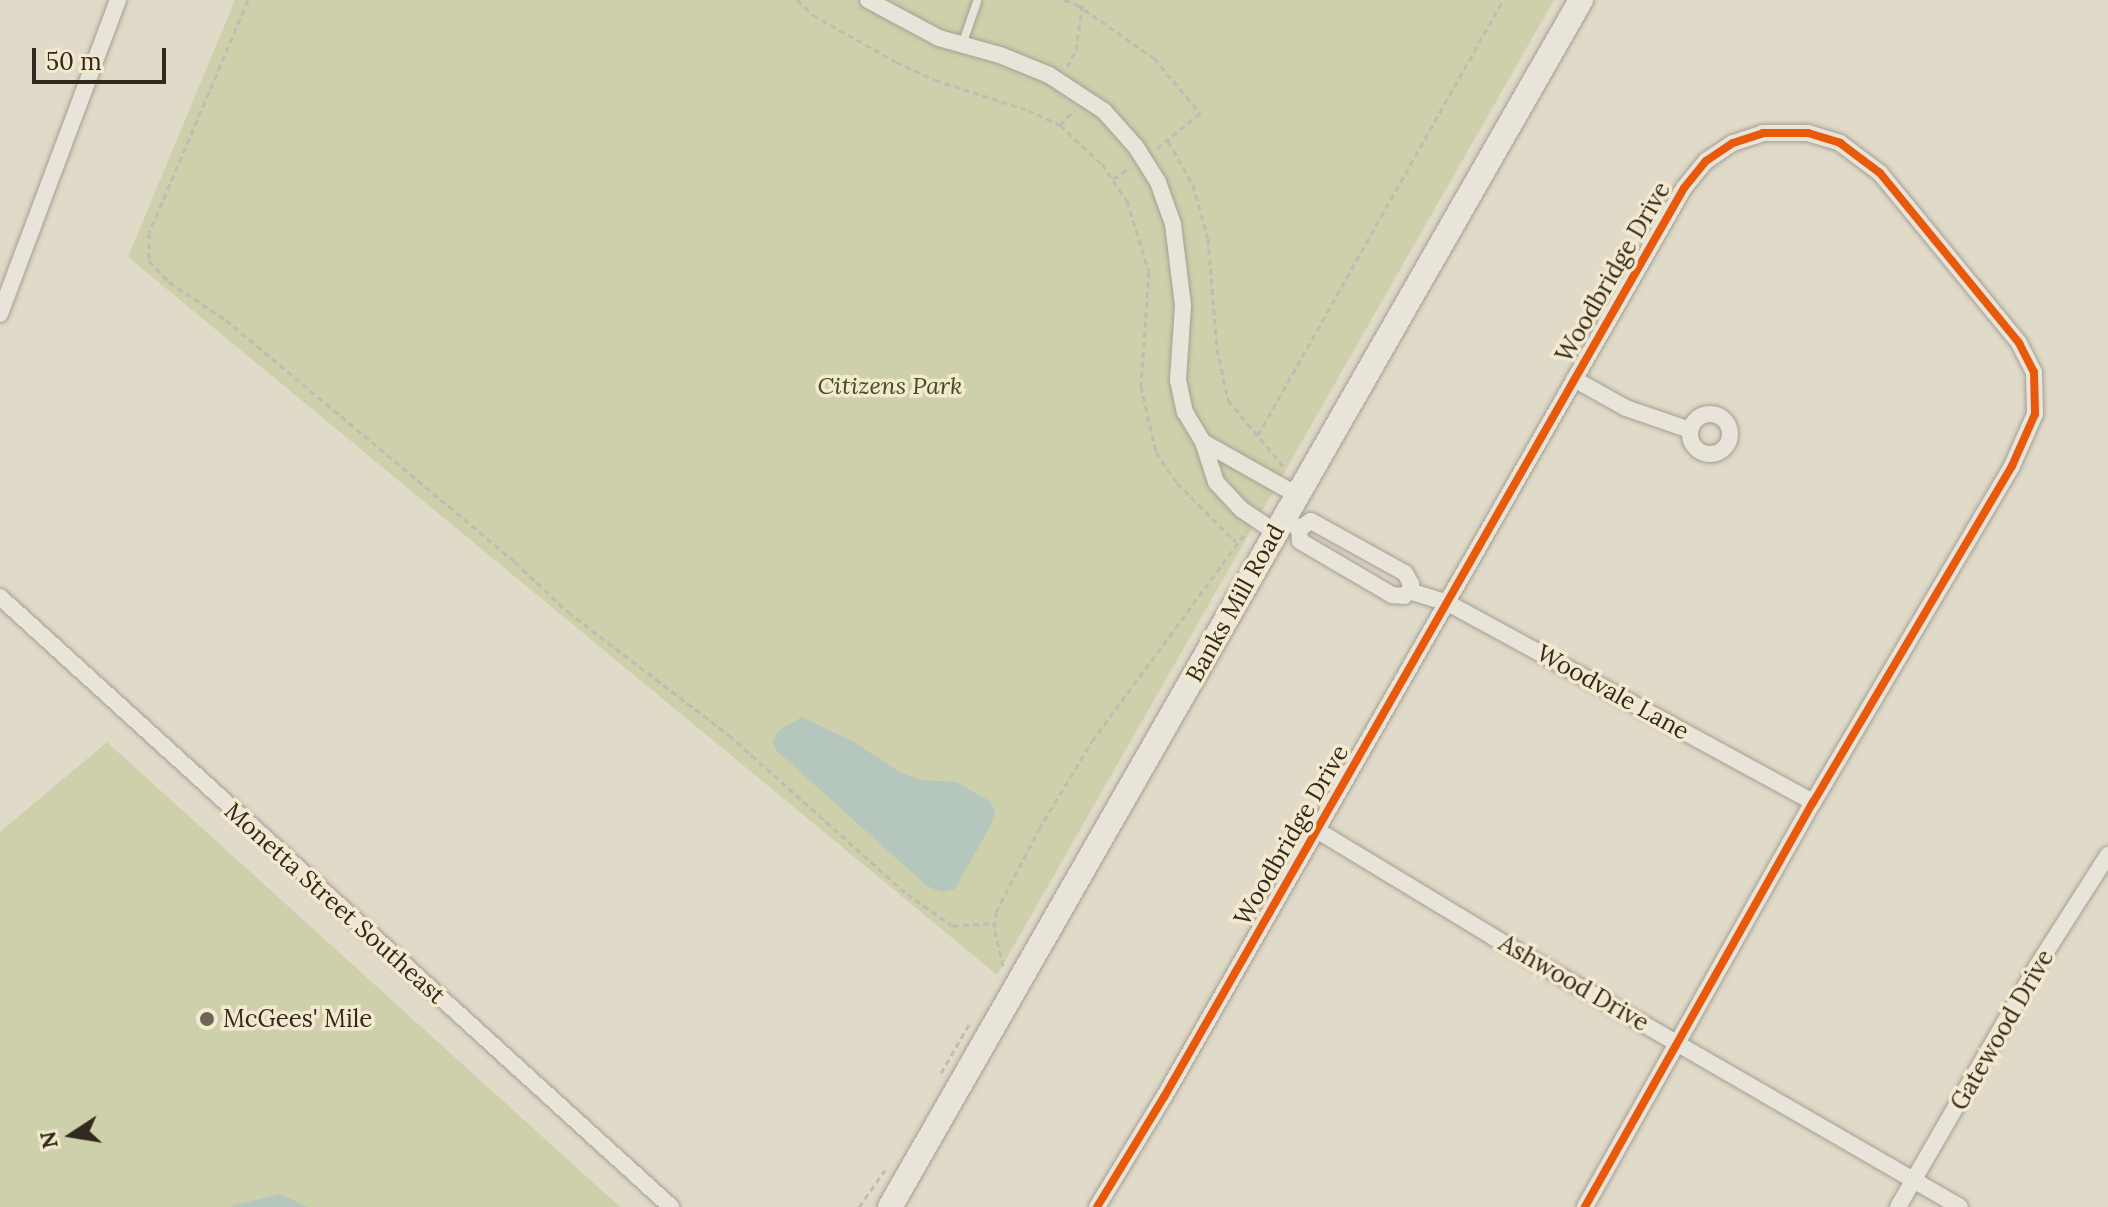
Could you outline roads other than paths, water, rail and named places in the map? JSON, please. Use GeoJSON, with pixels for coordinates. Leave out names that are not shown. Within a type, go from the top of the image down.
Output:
{"type":"FeatureCollection","features":[{"type":"Feature","properties":{"kind":"street"},"geometry":{"type":"LineString","coordinates":[[0,314],[118,0]]}},
{"type":"Feature","properties":{"kind":"street"},"geometry":{"type":"LineString","coordinates":[[868,0],[913,26],[962,45],[1000,55],[1059,81],[1104,111],[1144,158],[1166,203],[1179,253],[1183,306],[1178,380],[1185,412],[1203,442],[1216,482],[1279,524],[1311,521],[1405,573],[1411,584],[1409,591]]}},
{"type":"Feature","properties":{"kind":"street","name":"Banks Mill Road"},"geometry":{"type":"LineString","coordinates":[[890,1207],[1279,524],[1289,490],[1581,0]]}},
{"type":"Feature","properties":{"kind":"street","name":"Woodbridge Drive"},"geometry":{"type":"LineString","coordinates":[[1097,1207],[1164,1097],[1315,829],[1695,172],[1733,143],[1779,131],[1824,137],[1869,162],[2019,343],[2029,360],[2037,400],[2031,427],[1813,802],[1585,1207]]}},
{"type":"Feature","properties":{"kind":"street"},"geometry":{"type":"LineString","coordinates":[[1574,379],[1626,408],[1690,430]]}},
{"type":"Feature","properties":{"kind":"street"},"geometry":{"type":"LineString","coordinates":[[1203,442],[1289,490]]}},
{"type":"Feature","properties":{"kind":"street","name":"Woodvale Lane"},"geometry":{"type":"LineString","coordinates":[[1279,524],[1300,541],[1392,595],[1404,596],[1409,591],[1448,603],[1813,802]]}},
{"type":"Feature","properties":{"kind":"street","name":"Monetta Street Southeast"},"geometry":{"type":"LineString","coordinates":[[0,597],[671,1207]]}},
{"type":"Feature","properties":{"kind":"street","name":"Ashwood Drive"},"geometry":{"type":"LineString","coordinates":[[1315,829],[1493,937],[1960,1207]]}},
{"type":"Feature","properties":{"kind":"street","name":"Gatewood Drive"},"geometry":{"type":"LineString","coordinates":[[1898,1207],[2037,966],[2108,855]]}},
{"type":"Feature","properties":{"kind":"lane"},"geometry":{"type":"LineString","coordinates":[[962,45],[977,2]]}},
{"type":"Feature","properties":{"kind":"place","name":"McGees' Mile"},"geometry":{"type":"Point","coordinates":[207,1019]}},
{"type":"Feature","properties":{"kind":"park label","name":"Citizens Park"},"geometry":{"type":"Point","coordinates":[890,386]}}]}
